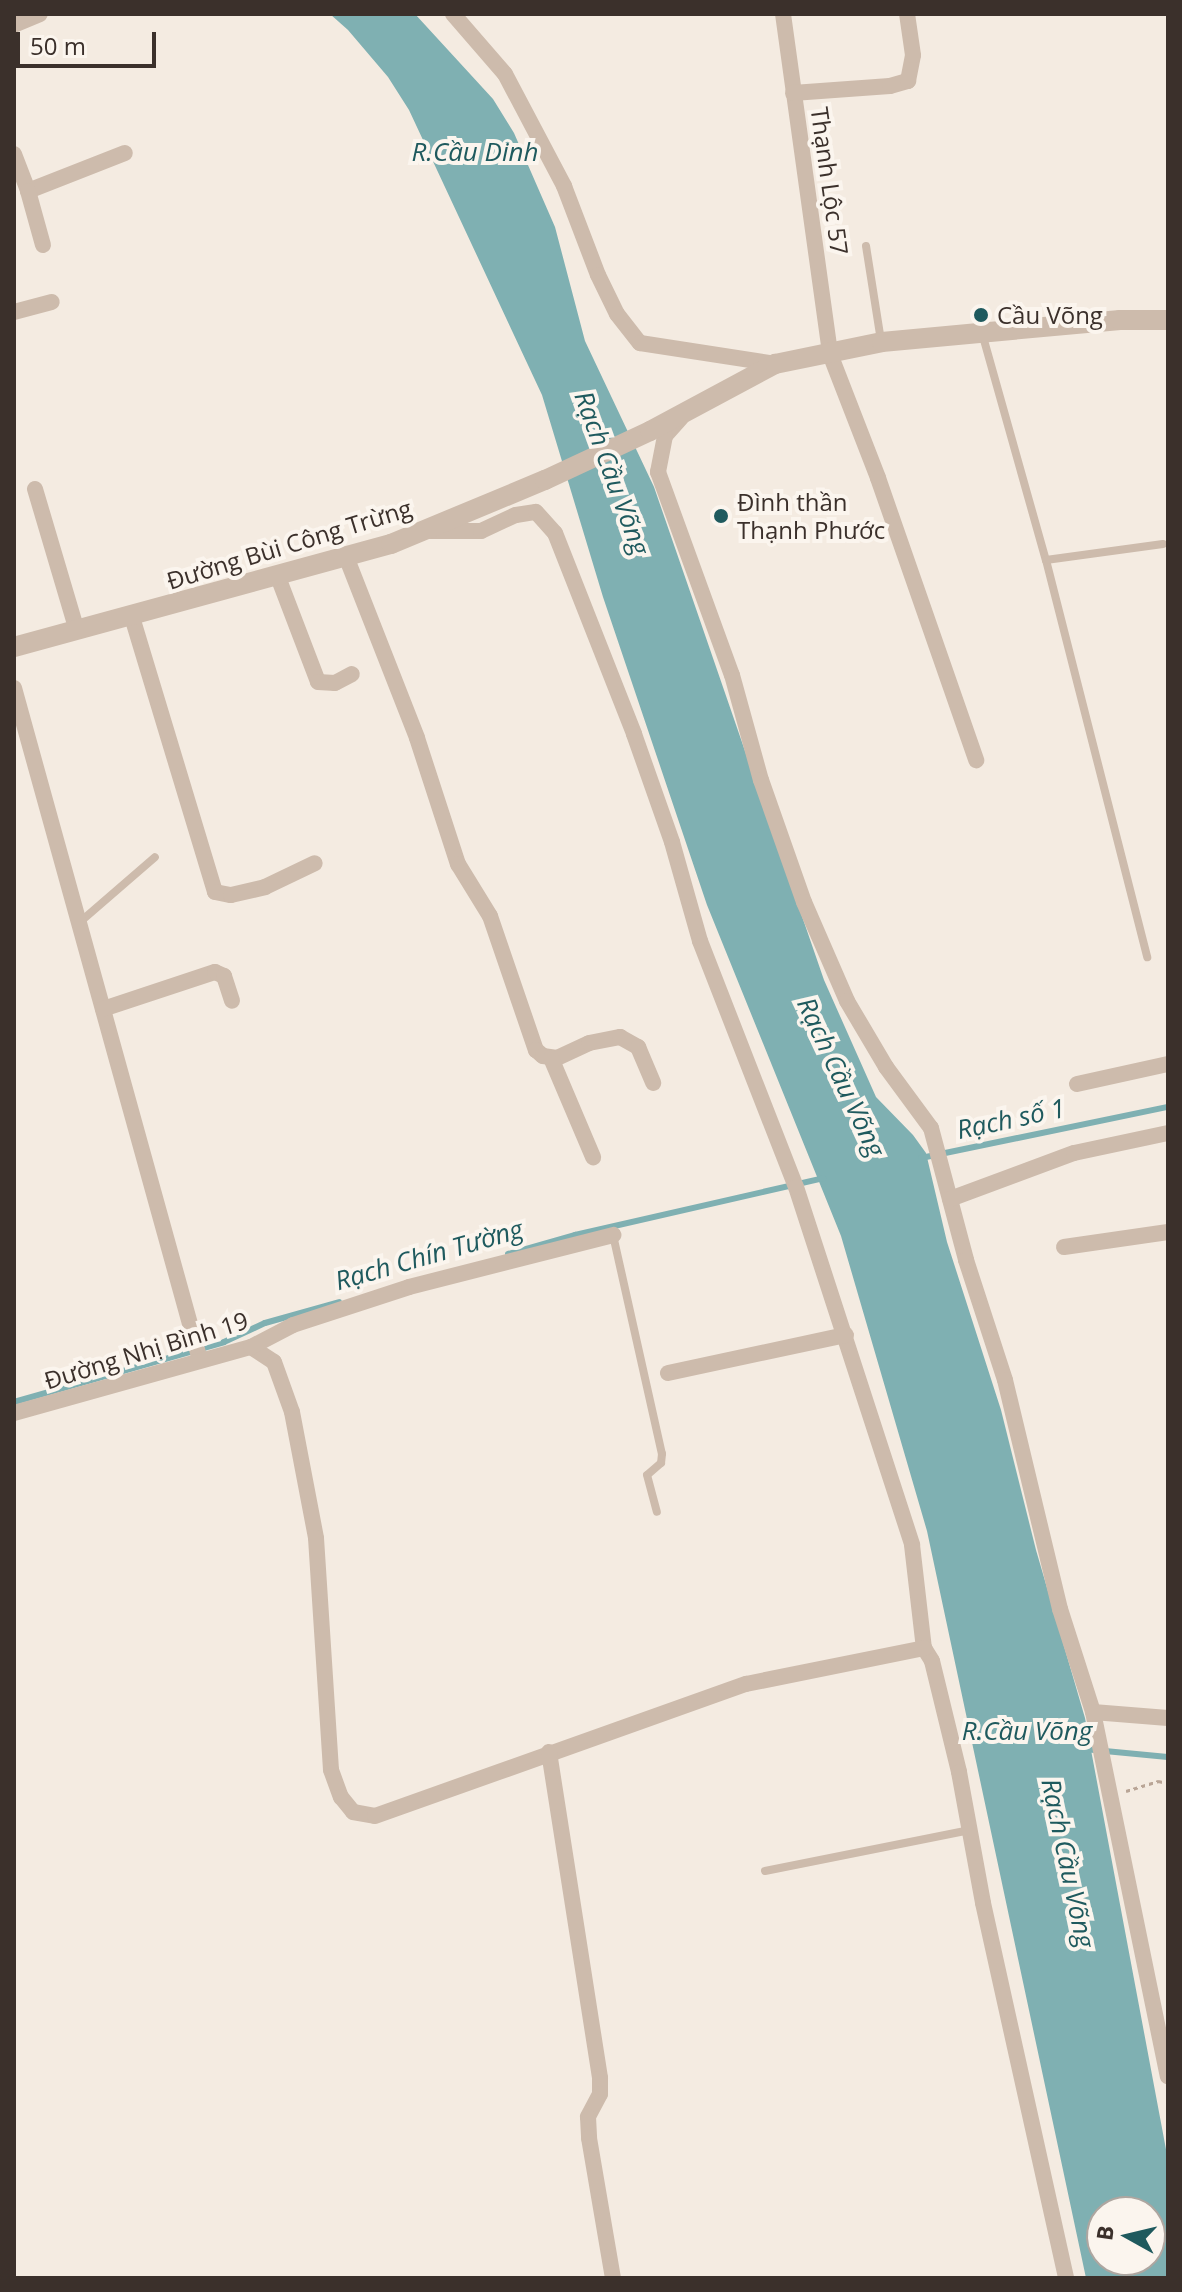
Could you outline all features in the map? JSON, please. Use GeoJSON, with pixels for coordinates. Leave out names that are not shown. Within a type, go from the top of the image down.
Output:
{"type":"FeatureCollection","features":[{"type":"Feature","properties":{"kind":"street"},"geometry":{"type":"LineString","coordinates":[[14,25],[40,14]]}},
{"type":"Feature","properties":{"kind":"street"},"geometry":{"type":"LineString","coordinates":[[453,14],[505,74],[564,186],[598,275],[617,314],[640,343],[775,364]]}},
{"type":"Feature","properties":{"kind":"street","name":"Thạnh Lộc 57"},"geometry":{"type":"LineString","coordinates":[[783,14],[830,354],[878,478],[976,760]]}},
{"type":"Feature","properties":{"kind":"street"},"geometry":{"type":"LineString","coordinates":[[793,93],[890,86],[908,81],[913,55],[907,14]]}},
{"type":"Feature","properties":{"kind":"street"},"geometry":{"type":"LineString","coordinates":[[28,191],[125,153]]}},
{"type":"Feature","properties":{"kind":"street"},"geometry":{"type":"LineString","coordinates":[[14,154],[43,245]]}},
{"type":"Feature","properties":{"kind":"street"},"geometry":{"type":"LineString","coordinates":[[14,312],[52,302]]}},
{"type":"Feature","properties":{"kind":"street","name":"Đường Bùi Công Trừng"},"geometry":{"type":"LineString","coordinates":[[14,647],[347,559],[426,531],[650,431],[775,364],[882,342],[1120,320],[1168,320]]}},
{"type":"Feature","properties":{"kind":"street"},"geometry":{"type":"LineString","coordinates":[[691,408],[665,436],[658,472],[732,675],[761,780],[804,902],[847,1001],[886,1067],[931,1128],[966,1260],[1005,1380],[1060,1609],[1093,1712],[1163,2024],[1168,2076]]}},
{"type":"Feature","properties":{"kind":"street"},"geometry":{"type":"LineString","coordinates":[[35,489],[77,631]]}},
{"type":"Feature","properties":{"kind":"street"},"geometry":{"type":"LineString","coordinates":[[426,531],[481,531],[516,515],[536,512],[555,533],[634,734],[672,842],[700,941],[794,1180],[912,1545],[924,1648],[932,1661],[945,1711],[1066,2278]]}},
{"type":"Feature","properties":{"kind":"street"},"geometry":{"type":"LineString","coordinates":[[347,559],[417,738],[458,864],[490,916],[536,1050],[551,1058],[593,1157]]}},
{"type":"Feature","properties":{"kind":"street"},"geometry":{"type":"LineString","coordinates":[[278,577],[318,682],[335,683],[352,674]]}},
{"type":"Feature","properties":{"kind":"street"},"geometry":{"type":"LineString","coordinates":[[132,617],[215,892],[231,895],[265,887],[315,863]]}},
{"type":"Feature","properties":{"kind":"street"},"geometry":{"type":"LineString","coordinates":[[14,688],[200,1360]]}},
{"type":"Feature","properties":{"kind":"street"},"geometry":{"type":"LineString","coordinates":[[103,1009],[215,972],[224,976],[232,1001]]}},
{"type":"Feature","properties":{"kind":"street"},"geometry":{"type":"LineString","coordinates":[[551,1058],[589,1043],[620,1037],[638,1047],[653,1083]]}},
{"type":"Feature","properties":{"kind":"street"},"geometry":{"type":"LineString","coordinates":[[1077,1084],[1168,1064]]}},
{"type":"Feature","properties":{"kind":"street"},"geometry":{"type":"LineString","coordinates":[[950,1199],[1074,1153],[1168,1133]]}},
{"type":"Feature","properties":{"kind":"street"},"geometry":{"type":"LineString","coordinates":[[1064,1247],[1168,1232]]}},
{"type":"Feature","properties":{"kind":"street","name":"Đường Nhị Bình 19"},"geometry":{"type":"LineString","coordinates":[[14,1413],[251,1347],[293,1325],[409,1287],[613,1235]]}},
{"type":"Feature","properties":{"kind":"street"},"geometry":{"type":"LineString","coordinates":[[668,1373],[846,1335]]}},
{"type":"Feature","properties":{"kind":"street"},"geometry":{"type":"LineString","coordinates":[[251,1347],[274,1362],[292,1412],[316,1538],[331,1770],[341,1797],[353,1812],[375,1816],[746,1684],[924,1648]]}},
{"type":"Feature","properties":{"kind":"street"},"geometry":{"type":"LineString","coordinates":[[1093,1712],[1168,1718]]}},
{"type":"Feature","properties":{"kind":"street"},"geometry":{"type":"LineString","coordinates":[[549,1752],[600,2078],[600,2094],[588,2117],[589,2138],[613,2278]]}},
{"type":"Feature","properties":{"kind":"lane"},"geometry":{"type":"LineString","coordinates":[[866,246],[882,342]]}},
{"type":"Feature","properties":{"kind":"lane"},"geometry":{"type":"LineString","coordinates":[[981,332],[1046,560],[1147,957]]}},
{"type":"Feature","properties":{"kind":"lane"},"geometry":{"type":"LineString","coordinates":[[1046,560],[1163,544]]}},
{"type":"Feature","properties":{"kind":"lane"},"geometry":{"type":"LineString","coordinates":[[79,923],[155,857]]}},
{"type":"Feature","properties":{"kind":"lane"},"geometry":{"type":"LineString","coordinates":[[613,1235],[662,1454],[661,1463],[647,1475],[657,1512]]}},
{"type":"Feature","properties":{"kind":"lane"},"geometry":{"type":"LineString","coordinates":[[765,1871],[970,1830]]}},
{"type":"Feature","properties":{"kind":"path"},"geometry":{"type":"LineString","coordinates":[[1111,1795],[1158,1781],[1168,1783]]}},
{"type":"Feature","properties":{"kind":"water"},"geometry":{"type":"Polygon","coordinates":[[[330,14],[415,14],[493,99],[514,133],[555,227],[585,341],[654,487],[824,980],[876,1097],[926,1153],[947,1242],[1001,1410],[1036,1550],[1085,1718],[1168,2160],[1168,2278],[1086,2278],[927,1531],[841,1236],[707,905],[603,597],[542,395],[409,110],[388,77],[348,30],[330,14]]]}},
{"type":"Feature","properties":{"kind":"waterway","name":"Rạch số 1"},"geometry":{"type":"LineString","coordinates":[[921,1158],[1168,1107]]}},
{"type":"Feature","properties":{"kind":"waterway","name":"Rạch Chín Tường"},"geometry":{"type":"LineString","coordinates":[[508,1254],[575,1235],[824,1178]]}},
{"type":"Feature","properties":{"kind":"waterway","name":"Rạch Chín Tường"},"geometry":{"type":"LineString","coordinates":[[14,1402],[224,1342],[265,1323],[339,1302]]}},
{"type":"Feature","properties":{"kind":"waterway","name":"R.Cầu Võng"},"geometry":{"type":"LineString","coordinates":[[1084,1749],[1168,1757]]}},
{"type":"Feature","properties":{"kind":"place","name":"Cầu Võng"},"geometry":{"type":"Point","coordinates":[981,315]}},
{"type":"Feature","properties":{"kind":"place","name":"Đình thần Thạnh Phước"},"geometry":{"type":"Point","coordinates":[721,516]}},
{"type":"Feature","properties":{"kind":"water label","name":"R.Cầu Dinh"},"geometry":{"type":"Point","coordinates":[475,152]}},
{"type":"Feature","properties":{"kind":"water label","name":"Rạch Cầu Võng"},"geometry":{"type":"Point","coordinates":[612,473]}},
{"type":"Feature","properties":{"kind":"water label","name":"Rạch Cầu Võng"},"geometry":{"type":"Point","coordinates":[841,1077]}},
{"type":"Feature","properties":{"kind":"water label","name":"Rạch Cầu Võng"},"geometry":{"type":"Point","coordinates":[1068,1863]}}]}
